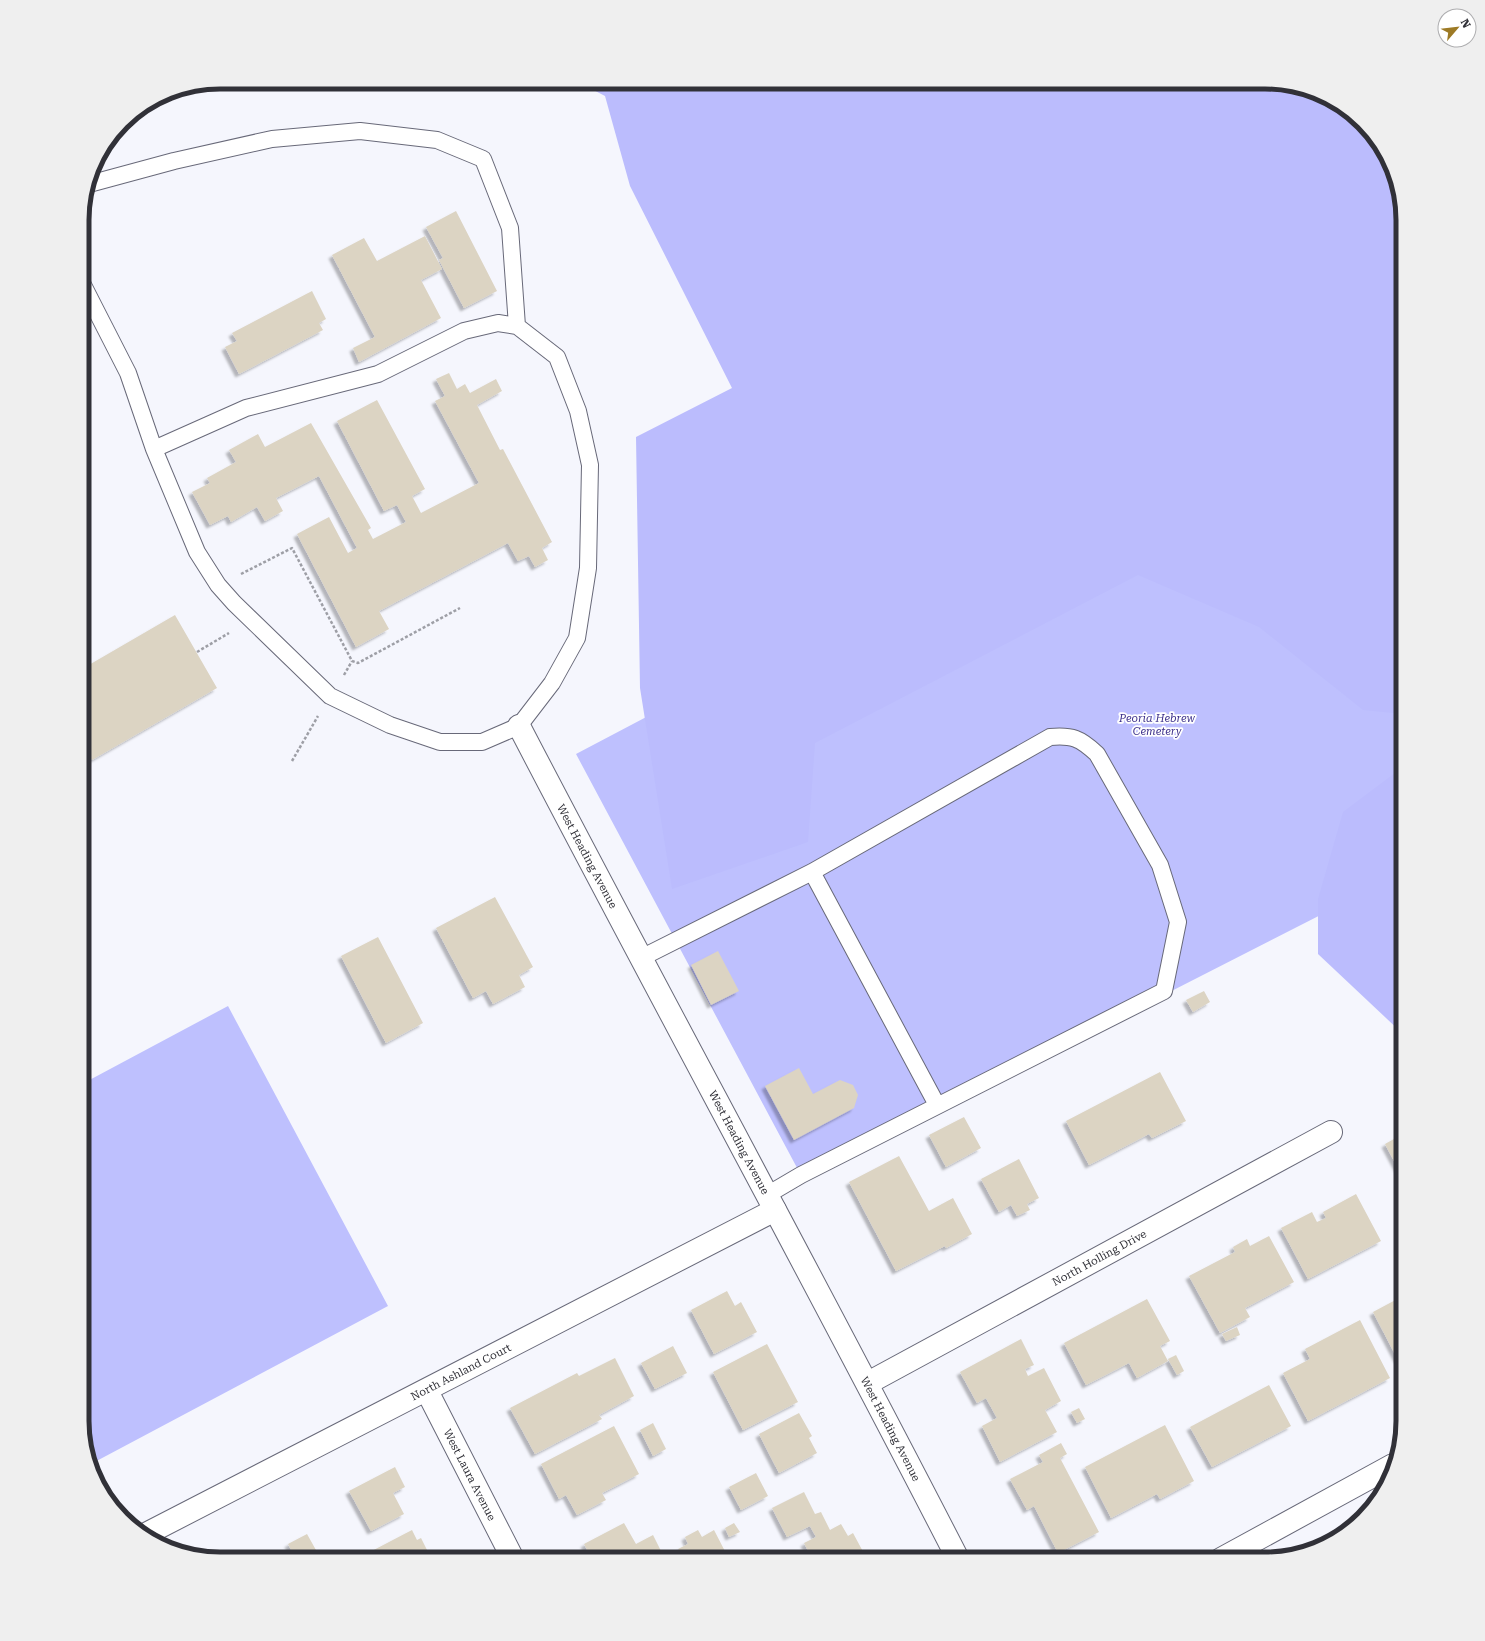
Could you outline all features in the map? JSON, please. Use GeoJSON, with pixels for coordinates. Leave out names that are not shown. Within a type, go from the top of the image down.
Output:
{"type":"FeatureCollection","features":[{"type":"Feature","properties":{"kind":"street","name":"West Heading Avenue"},"geometry":{"type":"LineString","coordinates":[[519,726],[771,1203],[868,1383],[954,1552]]}},
{"type":"Feature","properties":{"kind":"street","name":"North Holling Drive"},"geometry":{"type":"LineString","coordinates":[[868,1383],[1331,1132]]}},
{"type":"Feature","properties":{"kind":"street","name":"North Ashland Court"},"geometry":{"type":"LineString","coordinates":[[150,1532],[427,1391],[771,1203]]}},
{"type":"Feature","properties":{"kind":"street","name":"West Laura Avenue"},"geometry":{"type":"LineString","coordinates":[[427,1391],[509,1552]]}},
{"type":"Feature","properties":{"kind":"street"},"geometry":{"type":"LineString","coordinates":[[1234,1552],[1387,1468]]}},
{"type":"Feature","properties":{"kind":"lane"},"geometry":{"type":"LineString","coordinates":[[94,183],[174,161],[272,139],[360,131],[437,140],[483,159],[510,228],[517,326]]}},
{"type":"Feature","properties":{"kind":"lane"},"geometry":{"type":"LineString","coordinates":[[89,297],[128,373],[154,449],[197,552],[218,585],[251,621],[330,696],[390,725],[440,742],[482,742],[519,726],[552,683],[577,638],[588,568],[590,465],[578,411],[557,357],[517,326],[498,323],[464,331],[378,374],[246,408],[154,449]]}},
{"type":"Feature","properties":{"kind":"lane"},"geometry":{"type":"LineString","coordinates":[[641,958],[812,872],[1050,737],[1067,735],[1084,742],[1096,754],[1160,865],[1178,922],[1164,991],[801,1175],[771,1203]]}},
{"type":"Feature","properties":{"kind":"lane"},"geometry":{"type":"LineString","coordinates":[[812,872],[938,1105]]}},
{"type":"Feature","properties":{"kind":"path"},"geometry":{"type":"LineString","coordinates":[[218,585],[292,548],[352,661],[358,663],[460,608]]}},
{"type":"Feature","properties":{"kind":"path"},"geometry":{"type":"LineString","coordinates":[[196,652],[251,621]]}},
{"type":"Feature","properties":{"kind":"green space","name":"Peoria Hebrew Cemetery"},"geometry":{"type":"Polygon","coordinates":[[[1396,323],[1396,877],[803,1179],[576,754],[1396,323]]]}},
{"type":"Feature","properties":{"kind":"green space"},"geometry":{"type":"Polygon","coordinates":[[[228,1006],[388,1306],[96,1461],[89,1430],[89,1080],[228,1006]]]}},
{"type":"Feature","properties":{"kind":"shaded area"},"geometry":{"type":"Polygon","coordinates":[[[592,89],[1274,89],[1299,93],[1315,99],[1345,116],[1358,127],[1378,154],[1389,178],[1395,203],[1396,713],[1363,710],[1259,627],[1138,575],[815,743],[808,842],[672,889],[640,688],[636,437],[732,388],[630,186],[605,96],[592,89]]]}},
{"type":"Feature","properties":{"kind":"shaded area"},"geometry":{"type":"Polygon","coordinates":[[[1396,772],[1396,1027],[1318,954],[1318,899],[1343,812],[1396,772]]]}},
{"type":"Feature","properties":{"kind":"building"},"geometry":{"type":"Polygon","coordinates":[[[456,211],[497,291],[464,308],[439,260],[443,258],[426,227],[456,211]]]}},
{"type":"Feature","properties":{"kind":"building"},"geometry":{"type":"Polygon","coordinates":[[[425,236],[442,269],[421,280],[441,318],[359,362],[353,348],[375,337],[332,255],[364,238],[377,261],[425,236]]]}},
{"type":"Feature","properties":{"kind":"building"},"geometry":{"type":"Polygon","coordinates":[[[312,291],[326,319],[319,323],[323,330],[239,374],[225,347],[237,341],[232,333],[312,291]]]}},
{"type":"Feature","properties":{"kind":"building"},"geometry":{"type":"Polygon","coordinates":[[[449,373],[457,389],[465,384],[470,393],[496,379],[502,391],[477,405],[500,450],[503,449],[552,542],[542,548],[548,560],[535,567],[529,556],[518,561],[508,543],[379,611],[389,629],[356,647],[297,534],[329,517],[348,553],[357,548],[319,476],[276,498],[283,511],[265,521],[257,507],[231,522],[228,516],[210,525],[192,492],[210,483],[207,478],[236,462],[229,450],[258,434],[265,447],[311,423],[371,528],[368,530],[373,539],[406,522],[397,505],[384,511],[337,421],[377,400],[425,489],[412,496],[421,513],[479,483],[435,401],[445,396],[436,379],[449,373]]]}},
{"type":"Feature","properties":{"kind":"building"},"geometry":{"type":"Polygon","coordinates":[[[175,615],[217,688],[92,760],[89,756],[89,665],[175,615]]]}},
{"type":"Feature","properties":{"kind":"building"},"geometry":{"type":"Polygon","coordinates":[[[495,897],[533,967],[519,975],[525,987],[493,1004],[486,991],[473,998],[436,928],[495,897]]]}},
{"type":"Feature","properties":{"kind":"building"},"geometry":{"type":"Polygon","coordinates":[[[378,937],[423,1023],[386,1043],[341,956],[378,937]]]}},
{"type":"Feature","properties":{"kind":"building"},"geometry":{"type":"Polygon","coordinates":[[[718,951],[739,991],[711,1005],[691,965],[718,951]]]}},
{"type":"Feature","properties":{"kind":"building"},"geometry":{"type":"Polygon","coordinates":[[[1204,991],[1210,1002],[1193,1012],[1186,1000],[1204,991]]]}},
{"type":"Feature","properties":{"kind":"building"},"geometry":{"type":"Polygon","coordinates":[[[799,1068],[813,1094],[840,1080],[853,1085],[858,1095],[854,1108],[794,1140],[765,1086],[799,1068]]]}},
{"type":"Feature","properties":{"kind":"building"},"geometry":{"type":"Polygon","coordinates":[[[1160,1072],[1186,1121],[1152,1138],[1149,1134],[1089,1165],[1066,1121],[1160,1072]]]}},
{"type":"Feature","properties":{"kind":"building"},"geometry":{"type":"Polygon","coordinates":[[[964,1117],[981,1148],[946,1167],[929,1135],[964,1117]]]}},
{"type":"Feature","properties":{"kind":"building"},"geometry":{"type":"Polygon","coordinates":[[[1396,1138],[1396,1165],[1385,1144],[1396,1138]]]}},
{"type":"Feature","properties":{"kind":"building"},"geometry":{"type":"Polygon","coordinates":[[[899,1156],[929,1211],[953,1198],[972,1234],[946,1248],[945,1246],[896,1271],[849,1182],[899,1156]]]}},
{"type":"Feature","properties":{"kind":"building"},"geometry":{"type":"Polygon","coordinates":[[[1019,1159],[1039,1198],[1027,1204],[1030,1210],[1017,1216],[1011,1205],[999,1212],[981,1179],[1019,1159]]]}},
{"type":"Feature","properties":{"kind":"building"},"geometry":{"type":"Polygon","coordinates":[[[1356,1194],[1381,1241],[1308,1279],[1281,1228],[1312,1212],[1317,1222],[1326,1218],[1323,1212],[1356,1194]]]}},
{"type":"Feature","properties":{"kind":"building"},"geometry":{"type":"Polygon","coordinates":[[[1269,1236],[1294,1282],[1245,1308],[1250,1317],[1220,1333],[1189,1276],[1235,1252],[1233,1247],[1247,1239],[1250,1246],[1269,1236]]]}},
{"type":"Feature","properties":{"kind":"building"},"geometry":{"type":"Polygon","coordinates":[[[727,1291],[735,1306],[741,1302],[757,1332],[714,1354],[691,1310],[727,1291]]]}},
{"type":"Feature","properties":{"kind":"building"},"geometry":{"type":"Polygon","coordinates":[[[1147,1299],[1170,1341],[1160,1346],[1168,1361],[1137,1378],[1129,1363],[1086,1385],[1064,1343],[1147,1299]]]}},
{"type":"Feature","properties":{"kind":"building"},"geometry":{"type":"Polygon","coordinates":[[[1396,1300],[1396,1356],[1373,1312],[1396,1300]]]}},
{"type":"Feature","properties":{"kind":"building"},"geometry":{"type":"Polygon","coordinates":[[[1360,1320],[1390,1378],[1308,1421],[1283,1373],[1310,1359],[1305,1349],[1360,1320]]]}},
{"type":"Feature","properties":{"kind":"building"},"geometry":{"type":"Polygon","coordinates":[[[1237,1327],[1240,1335],[1226,1341],[1222,1334],[1237,1327]]]}},
{"type":"Feature","properties":{"kind":"building"},"geometry":{"type":"Polygon","coordinates":[[[1021,1339],[1034,1365],[1025,1369],[1028,1376],[1044,1368],[1061,1401],[1045,1410],[1057,1432],[1000,1462],[982,1426],[997,1418],[986,1398],[977,1403],[960,1372],[1021,1339]]]}},
{"type":"Feature","properties":{"kind":"building"},"geometry":{"type":"Polygon","coordinates":[[[767,1344],[798,1402],[743,1430],[713,1372],[767,1344]]]}},
{"type":"Feature","properties":{"kind":"building"},"geometry":{"type":"Polygon","coordinates":[[[673,1346],[687,1373],[655,1389],[641,1363],[673,1346]]]}},
{"type":"Feature","properties":{"kind":"building"},"geometry":{"type":"Polygon","coordinates":[[[1176,1355],[1184,1371],[1177,1375],[1168,1359],[1176,1355]]]}},
{"type":"Feature","properties":{"kind":"building"},"geometry":{"type":"Polygon","coordinates":[[[615,1358],[634,1396],[599,1415],[602,1419],[535,1454],[510,1408],[577,1373],[579,1376],[615,1358]]]}},
{"type":"Feature","properties":{"kind":"building"},"geometry":{"type":"Polygon","coordinates":[[[1269,1385],[1291,1426],[1212,1467],[1190,1427],[1269,1385]]]}},
{"type":"Feature","properties":{"kind":"building"},"geometry":{"type":"Polygon","coordinates":[[[1079,1408],[1085,1419],[1077,1423],[1071,1412],[1079,1408]]]}},
{"type":"Feature","properties":{"kind":"building"},"geometry":{"type":"Polygon","coordinates":[[[799,1413],[812,1436],[809,1438],[817,1453],[779,1473],[759,1434],[799,1413]]]}},
{"type":"Feature","properties":{"kind":"building"},"geometry":{"type":"Polygon","coordinates":[[[653,1423],[666,1449],[653,1456],[640,1430],[653,1423]]]}},
{"type":"Feature","properties":{"kind":"building"},"geometry":{"type":"Polygon","coordinates":[[[1165,1425],[1194,1481],[1160,1499],[1157,1494],[1111,1518],[1085,1467],[1165,1425]]]}},
{"type":"Feature","properties":{"kind":"building"},"geometry":{"type":"Polygon","coordinates":[[[614,1426],[639,1474],[602,1493],[606,1500],[577,1515],[566,1495],[559,1499],[541,1464],[614,1426]]]}},
{"type":"Feature","properties":{"kind":"building"},"geometry":{"type":"Polygon","coordinates":[[[1061,1443],[1067,1454],[1060,1458],[1099,1532],[1060,1552],[1057,1552],[1034,1506],[1027,1510],[1010,1479],[1043,1462],[1039,1455],[1061,1443]]]}},
{"type":"Feature","properties":{"kind":"building"},"geometry":{"type":"Polygon","coordinates":[[[395,1467],[405,1487],[393,1493],[404,1514],[371,1531],[349,1491],[395,1467]]]}},
{"type":"Feature","properties":{"kind":"building"},"geometry":{"type":"Polygon","coordinates":[[[756,1473],[768,1496],[741,1510],[729,1487],[756,1473]]]}},
{"type":"Feature","properties":{"kind":"building"},"geometry":{"type":"Polygon","coordinates":[[[804,1492],[815,1514],[821,1512],[830,1530],[841,1524],[848,1536],[853,1533],[863,1552],[808,1552],[804,1543],[816,1537],[810,1526],[787,1537],[772,1508],[804,1492]]]}},
{"type":"Feature","properties":{"kind":"building"},"geometry":{"type":"Polygon","coordinates":[[[624,1523],[636,1544],[653,1535],[662,1552],[588,1552],[584,1544],[624,1523]]]}},
{"type":"Feature","properties":{"kind":"building"},"geometry":{"type":"Polygon","coordinates":[[[734,1523],[740,1532],[729,1537],[725,1528],[734,1523]]]}},
{"type":"Feature","properties":{"kind":"building"},"geometry":{"type":"Polygon","coordinates":[[[412,1530],[417,1540],[421,1538],[428,1552],[370,1552],[412,1530]]]}},
{"type":"Feature","properties":{"kind":"building"},"geometry":{"type":"Polygon","coordinates":[[[698,1530],[702,1537],[714,1530],[725,1552],[680,1552],[678,1549],[688,1544],[685,1537],[698,1530]]]}},
{"type":"Feature","properties":{"kind":"building"},"geometry":{"type":"Polygon","coordinates":[[[307,1534],[317,1552],[292,1552],[288,1544],[307,1534]]]}}]}
